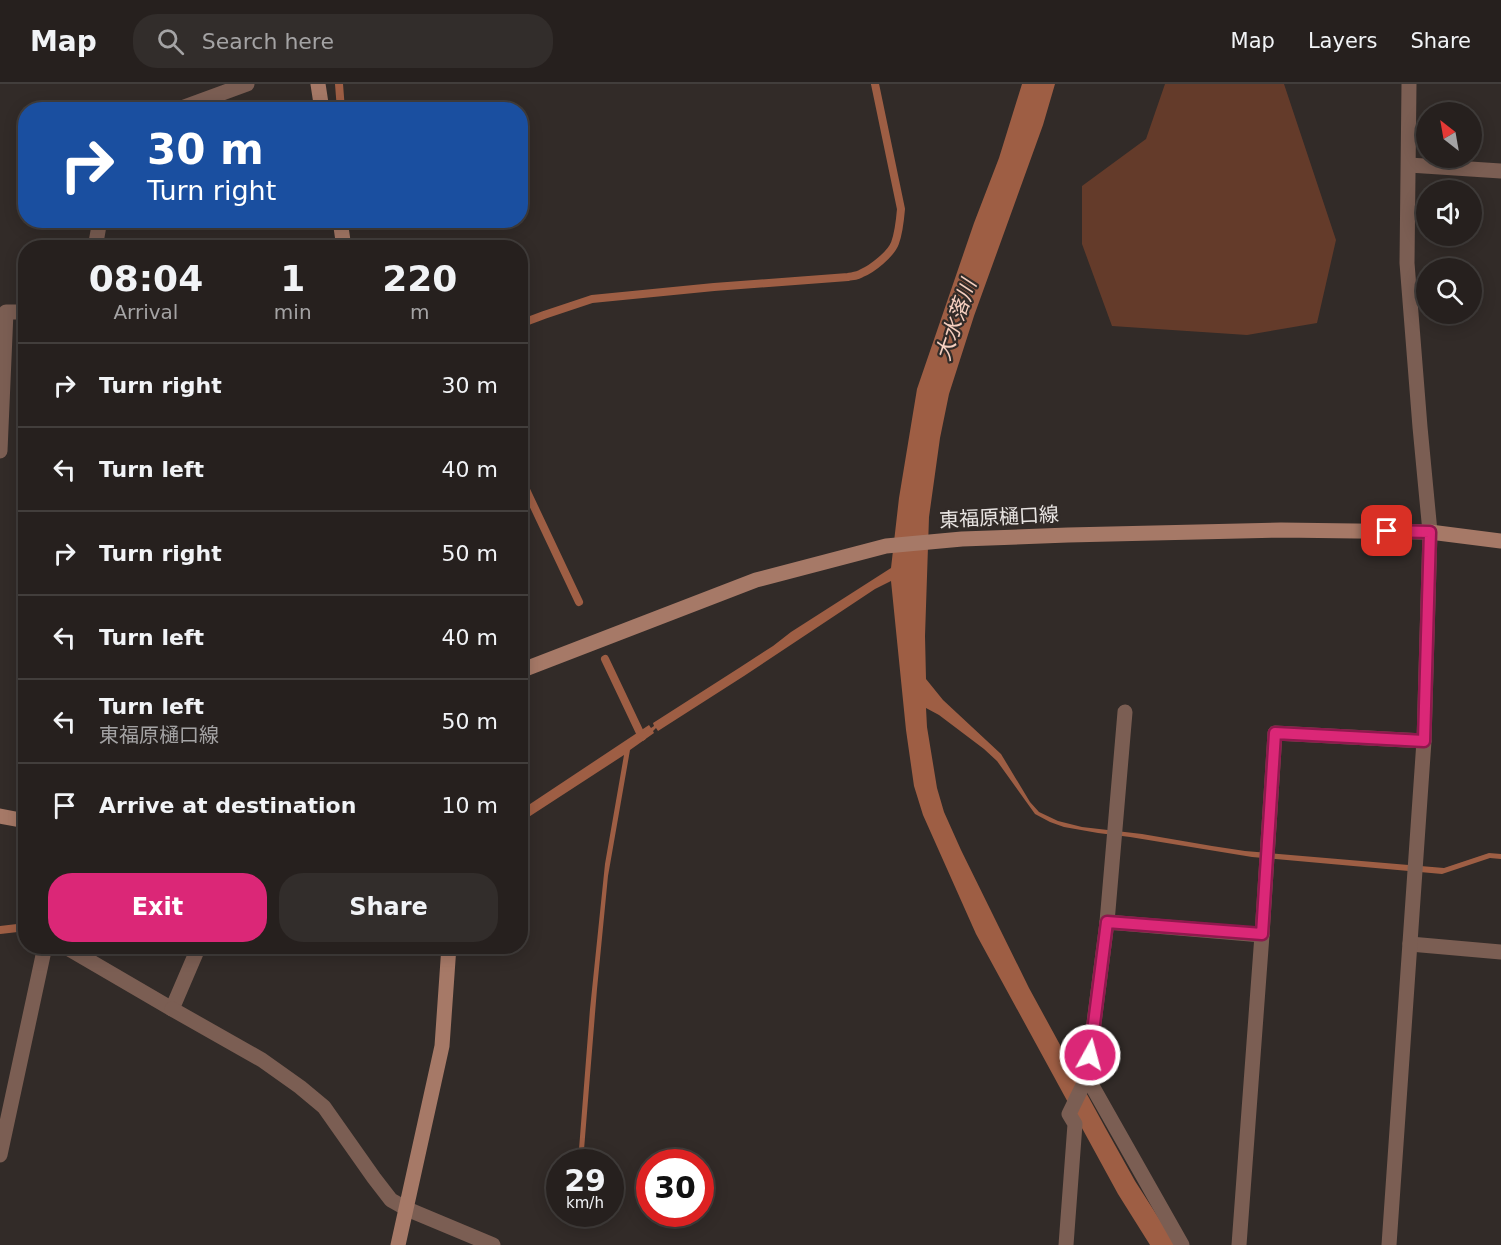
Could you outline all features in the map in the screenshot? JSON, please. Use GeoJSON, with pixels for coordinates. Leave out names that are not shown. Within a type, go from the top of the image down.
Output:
{"type":"FeatureCollection","features":[{"type":"Feature","properties":{"kind":"main road"},"geometry":{"type":"LineString","coordinates":[[318,84],[321,102]]}},
{"type":"Feature","properties":{"kind":"main road","name":"東福原樋口線"},"geometry":{"type":"LineString","coordinates":[[528,668],[756,580],[896,544],[1068,534],[1269,530],[1430,532],[1501,541]]}},
{"type":"Feature","properties":{"kind":"main road"},"geometry":{"type":"LineString","coordinates":[[0,816],[18,820]]}},
{"type":"Feature","properties":{"kind":"main road"},"geometry":{"type":"LineString","coordinates":[[398,1245],[442,1046],[448,954]]}},
{"type":"Feature","properties":{"kind":"street"},"geometry":{"type":"LineString","coordinates":[[198,102],[247,84]]}},
{"type":"Feature","properties":{"kind":"street"},"geometry":{"type":"LineString","coordinates":[[1389,1245],[1424,741],[1430,532],[1407,263],[1409,84]]}},
{"type":"Feature","properties":{"kind":"street"},"geometry":{"type":"LineString","coordinates":[[1408,165],[1501,171]]}},
{"type":"Feature","properties":{"kind":"street"},"geometry":{"type":"LineString","coordinates":[[0,451],[6,312],[18,312]]}},
{"type":"Feature","properties":{"kind":"street"},"geometry":{"type":"LineString","coordinates":[[1066,1245],[1075,1124],[1069,1114],[1084,1082],[1107,922],[1125,712]]}},
{"type":"Feature","properties":{"kind":"street"},"geometry":{"type":"LineString","coordinates":[[1239,1245],[1275,733],[1424,741]]}},
{"type":"Feature","properties":{"kind":"street"},"geometry":{"type":"LineString","coordinates":[[1107,922],[1262,934]]}},
{"type":"Feature","properties":{"kind":"street"},"geometry":{"type":"LineString","coordinates":[[1410,944],[1501,952]]}},
{"type":"Feature","properties":{"kind":"street"},"geometry":{"type":"LineString","coordinates":[[0,1155],[43,954]]}},
{"type":"Feature","properties":{"kind":"street"},"geometry":{"type":"LineString","coordinates":[[78,954],[262,1060],[300,1087],[324,1107],[392,1200],[407,1209],[493,1245]]}},
{"type":"Feature","properties":{"kind":"street"},"geometry":{"type":"LineString","coordinates":[[172,1009],[196,954]]}},
{"type":"Feature","properties":{"kind":"street"},"geometry":{"type":"LineString","coordinates":[[1084,1082],[1182,1245]]}},
{"type":"Feature","properties":{"kind":"shaded area"},"geometry":{"type":"Polygon","coordinates":[[[1165,84],[1284,84],[1336,240],[1317,323],[1247,335],[1112,326],[1082,244],[1082,186],[1146,139],[1165,84]]]}},
{"type":"Feature","properties":{"kind":"water","name":"大水落川"},"geometry":{"type":"Polygon","coordinates":[[[1022,84],[1055,84],[1043,125],[974,316],[949,394],[940,438],[929,517],[925,636],[926,679],[943,700],[1001,754],[1030,802],[1039,812],[1058,821],[1082,827],[1142,834],[1245,851],[1444,868],[1489,853],[1501,854],[1501,859],[1490,858],[1442,874],[1252,857],[1064,827],[1035,814],[997,761],[939,715],[926,708],[937,788],[944,812],[961,850],[1029,988],[1135,1181],[1176,1245],[1150,1245],[1118,1194],[976,934],[923,815],[914,786],[906,730],[891,581],[875,589],[658,731],[656,728],[654,733],[630,750],[608,876],[584,1149],[579,1149],[605,864],[624,755],[528,817],[528,805],[649,725],[651,728],[654,726],[653,723],[891,568],[899,498],[917,389],[974,223],[999,158],[1022,84]]]}},
{"type":"Feature","properties":{"kind":"waterway"},"geometry":{"type":"LineString","coordinates":[[339,84],[340,102]]}},
{"type":"Feature","properties":{"kind":"waterway"},"geometry":{"type":"LineString","coordinates":[[528,321],[592,299],[848,277],[859,275],[871,268],[893,247],[901,209],[875,84]]}},
{"type":"Feature","properties":{"kind":"waterway"},"geometry":{"type":"LineString","coordinates":[[528,494],[579,602]]}},
{"type":"Feature","properties":{"kind":"waterway"},"geometry":{"type":"LineString","coordinates":[[605,659],[642,737]]}},
{"type":"Feature","properties":{"kind":"waterway"},"geometry":{"type":"LineString","coordinates":[[0,930],[18,928]]}},
{"type":"Feature","properties":{"kind":"route"},"geometry":{"type":"LineString","coordinates":[[1090,1055],[1107,922],[1262,934],[1275,733],[1424,741],[1430,532],[1387,531]]}}]}
